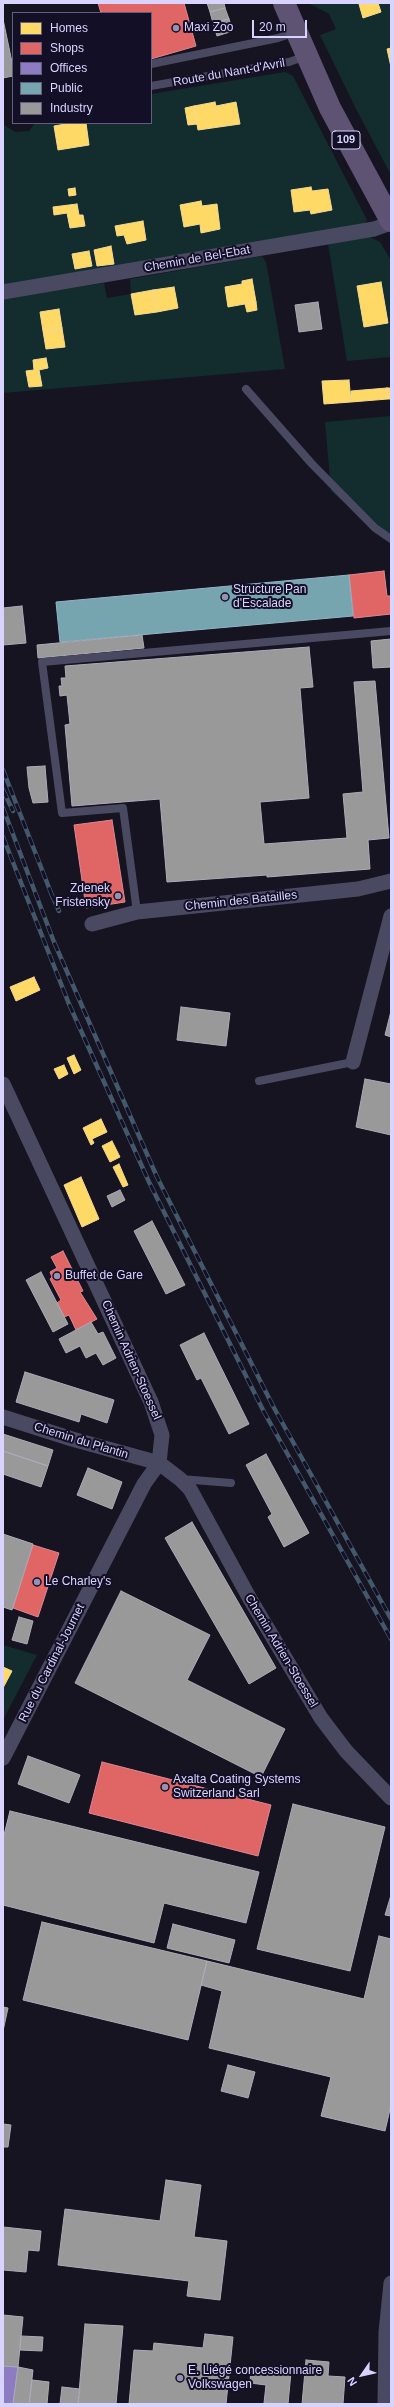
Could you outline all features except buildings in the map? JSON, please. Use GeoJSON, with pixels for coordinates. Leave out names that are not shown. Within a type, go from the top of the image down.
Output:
{"type":"FeatureCollection","features":[{"type":"Feature","properties":{"kind":"main road","name":"109"},"geometry":{"type":"LineString","coordinates":[[284,3],[330,108],[391,222]]}},
{"type":"Feature","properties":{"kind":"street","name":"Chemin de Bel-Ebat"},"geometry":{"type":"LineString","coordinates":[[3,292],[374,229],[391,222]]}},
{"type":"Feature","properties":{"kind":"street","name":"Chemin des Batailles"},"geometry":{"type":"LineString","coordinates":[[92,924],[137,912],[358,889],[391,881]]}},
{"type":"Feature","properties":{"kind":"street"},"geometry":{"type":"LineString","coordinates":[[353,1062],[391,916]]}},
{"type":"Feature","properties":{"kind":"street","name":"Chemin Adrien-Stoessel"},"geometry":{"type":"LineString","coordinates":[[3,1084],[151,1402],[162,1433],[159,1463],[180,1478],[190,1489],[250,1599],[321,1718],[346,1751],[391,1798]]}},
{"type":"Feature","properties":{"kind":"street","name":"Chemin du Plantin"},"geometry":{"type":"LineString","coordinates":[[3,1417],[72,1439],[159,1463]]}},
{"type":"Feature","properties":{"kind":"street","name":"Rue du Cardinal-Journet"},"geometry":{"type":"LineString","coordinates":[[3,1758],[144,1484],[159,1463]]}},
{"type":"Feature","properties":{"kind":"street"},"geometry":{"type":"LineString","coordinates":[[385,2404],[386,2332],[391,2283]]}},
{"type":"Feature","properties":{"kind":"lane"},"geometry":{"type":"LineString","coordinates":[[152,64],[278,38],[296,32]]}},
{"type":"Feature","properties":{"kind":"lane","name":"Route du Nant-d'Avril"},"geometry":{"type":"LineString","coordinates":[[152,86],[289,62],[307,56]]}},
{"type":"Feature","properties":{"kind":"lane"},"geometry":{"type":"LineString","coordinates":[[246,389],[312,464],[375,528],[391,539]]}},
{"type":"Feature","properties":{"kind":"lane"},"geometry":{"type":"LineString","coordinates":[[137,912],[123,808],[62,813],[42,662],[391,631]]}},
{"type":"Feature","properties":{"kind":"lane"},"geometry":{"type":"LineString","coordinates":[[259,1081],[353,1062]]}},
{"type":"Feature","properties":{"kind":"lane"},"geometry":{"type":"LineString","coordinates":[[180,1478],[231,1483]]}},
{"type":"Feature","properties":{"kind":"green space"},"geometry":{"type":"Polygon","coordinates":[[[308,3],[391,3],[391,175],[355,107],[320,35],[336,29],[329,14],[308,3]]]}},
{"type":"Feature","properties":{"kind":"green space"},"geometry":{"type":"Polygon","coordinates":[[[285,72],[293,76],[367,220],[363,226],[3,285],[3,124],[15,132],[29,131],[34,124],[152,124],[152,94],[285,72]]]}},
{"type":"Feature","properties":{"kind":"green space"},"geometry":{"type":"Polygon","coordinates":[[[370,237],[380,242],[391,260],[391,357],[347,361],[328,244],[370,237]]]}},
{"type":"Feature","properties":{"kind":"green space"},"geometry":{"type":"Polygon","coordinates":[[[262,256],[266,262],[285,369],[3,393],[3,299],[104,283],[107,298],[131,294],[130,279],[262,256]]]}},
{"type":"Feature","properties":{"kind":"green space"},"geometry":{"type":"Polygon","coordinates":[[[391,416],[391,541],[383,538],[331,491],[325,422],[391,416]]]}},
{"type":"Feature","properties":{"kind":"green space"},"geometry":{"type":"Polygon","coordinates":[[[3,1645],[37,1655],[3,1720],[3,1645]]]}},
{"type":"Feature","properties":{"kind":"railway"},"geometry":{"type":"LineString","coordinates":[[3,770],[53,898]]}},
{"type":"Feature","properties":{"kind":"railway"},"geometry":{"type":"LineString","coordinates":[[3,790],[13,811]]}},
{"type":"Feature","properties":{"kind":"railway"},"geometry":{"type":"LineString","coordinates":[[3,808],[54,942],[157,1177],[273,1406],[391,1619]]}},
{"type":"Feature","properties":{"kind":"railway"},"geometry":{"type":"LineString","coordinates":[[3,837],[69,1004],[149,1182],[264,1412],[391,1639]]}},
{"type":"Feature","properties":{"kind":"railway"},"geometry":{"type":"LineString","coordinates":[[51,893],[59,911]]}},
{"type":"Feature","properties":{"kind":"place","name":"Maxi Zoo"},"geometry":{"type":"Point","coordinates":[176,28]}},
{"type":"Feature","properties":{"kind":"place","name":"Structure Pan d'Escalade"},"geometry":{"type":"Point","coordinates":[225,597]}},
{"type":"Feature","properties":{"kind":"place","name":"Zdenek Fristensky"},"geometry":{"type":"Point","coordinates":[118,896]}},
{"type":"Feature","properties":{"kind":"place","name":"Buffet de Gare"},"geometry":{"type":"Point","coordinates":[57,1276]}},
{"type":"Feature","properties":{"kind":"place","name":"Le Charley's"},"geometry":{"type":"Point","coordinates":[37,1582]}},
{"type":"Feature","properties":{"kind":"place","name":"Axalta Coating Systems Switzerland Sarl"},"geometry":{"type":"Point","coordinates":[165,1787]}},
{"type":"Feature","properties":{"kind":"place","name":"E. Liégé concessionnaire Volkswagen"},"geometry":{"type":"Point","coordinates":[180,2378]}}]}
